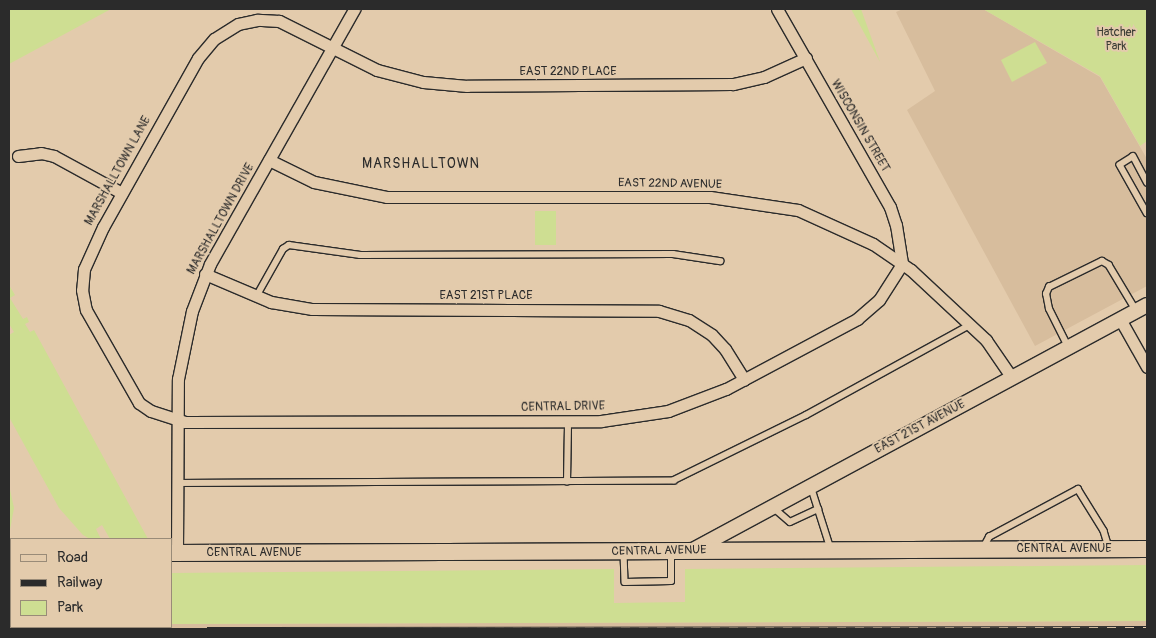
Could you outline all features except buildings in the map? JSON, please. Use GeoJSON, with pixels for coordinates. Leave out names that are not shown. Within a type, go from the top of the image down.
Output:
{"type":"FeatureCollection","features":[{"type":"Feature","properties":{"kind":"main road","name":"CENTRAL AVENUE"},"geometry":{"type":"LineString","coordinates":[[174,553],[831,549],[1147,550]]}},
{"type":"Feature","properties":{"kind":"street","name":"MARSHALLTOWN DRIVE"},"geometry":{"type":"LineString","coordinates":[[174,553],[178,483],[176,420],[184,342],[205,274],[354,9]]}},
{"type":"Feature","properties":{"kind":"street","name":"WISCONSIN STREET"},"geometry":{"type":"LineString","coordinates":[[778,9],[890,207],[896,224],[902,264]]}},
{"type":"Feature","properties":{"kind":"street","name":"MARSHALLTOWN LANE"},"geometry":{"type":"LineString","coordinates":[[176,420],[151,411],[136,399],[95,329],[84,303],[82,278],[87,258],[198,58],[223,32],[248,22],[270,19],[293,26],[332,47]]}},
{"type":"Feature","properties":{"kind":"street","name":"EAST 22ND PLACE"},"geometry":{"type":"LineString","coordinates":[[332,47],[384,72],[423,82],[467,86],[733,84],[764,77],[806,58]]}},
{"type":"Feature","properties":{"kind":"street"},"geometry":{"type":"LineString","coordinates":[[18,156],[41,153],[54,156],[122,193]]}},
{"type":"Feature","properties":{"kind":"street","name":"EAST 22ND AVENUE"},"geometry":{"type":"LineString","coordinates":[[269,160],[314,182],[387,197],[746,200],[813,215],[865,240],[902,264],[970,325],[995,351],[1012,378]]}},
{"type":"Feature","properties":{"kind":"street","name":"CENTRAL DRIVE"},"geometry":{"type":"LineString","coordinates":[[176,420],[189,423],[568,422],[615,420],[661,412],[710,396],[865,313],[879,300],[902,264]]}},
{"type":"Feature","properties":{"kind":"street","name":"EAST 21ST PLACE"},"geometry":{"type":"LineString","coordinates":[[205,274],[256,296],[290,306],[327,310],[659,311],[690,320],[712,335],[725,349],[744,379]]}},
{"type":"Feature","properties":{"kind":"street","name":"EAST 21ST AVENUE"},"geometry":{"type":"LineString","coordinates":[[693,550],[1142,308]]}},
{"type":"Feature","properties":{"kind":"street"},"geometry":{"type":"LineString","coordinates":[[1120,319],[1147,367]]}},
{"type":"Feature","properties":{"kind":"lane"},"geometry":{"type":"LineString","coordinates":[[1147,183],[1133,157],[1120,165],[1147,213]]}},
{"type":"Feature","properties":{"kind":"lane"},"geometry":{"type":"LineString","coordinates":[[256,296],[284,248],[289,245],[360,255],[672,254],[720,261]]}},
{"type":"Feature","properties":{"kind":"lane"},"geometry":{"type":"LineString","coordinates":[[1068,347],[1050,308],[1046,294],[1049,287],[1102,261],[1109,264],[1142,308]]}},
{"type":"Feature","properties":{"kind":"lane"},"geometry":{"type":"LineString","coordinates":[[178,483],[667,481],[684,477],[970,325]]}},
{"type":"Feature","properties":{"kind":"lane"},"geometry":{"type":"LineString","coordinates":[[567,482],[568,422]]}},
{"type":"Feature","properties":{"kind":"lane"},"geometry":{"type":"LineString","coordinates":[[811,486],[831,549]]}},
{"type":"Feature","properties":{"kind":"lane"},"geometry":{"type":"LineString","coordinates":[[983,549],[989,537],[1078,489],[1104,531],[1109,550]]}},
{"type":"Feature","properties":{"kind":"lane"},"geometry":{"type":"LineString","coordinates":[[773,507],[790,522],[818,509]]}},
{"type":"Feature","properties":{"kind":"lane"},"geometry":{"type":"LineString","coordinates":[[624,551],[625,582],[671,581],[671,550]]}},
{"type":"Feature","properties":{"kind":"shaded area"},"geometry":{"type":"Polygon","coordinates":[[[903,9],[983,9],[1100,77],[1147,159],[1147,286],[1035,346],[907,110],[935,91],[896,12],[903,9]]]}},
{"type":"Feature","properties":{"kind":"shaded area"},"geometry":{"type":"Polygon","coordinates":[[[1147,621],[1147,629],[9,629],[9,623],[10,628],[172,628],[172,624],[1147,621]]]}},
{"type":"Feature","properties":{"kind":"green space"},"geometry":{"type":"Polygon","coordinates":[[[9,9],[111,9],[9,64],[9,9]]]}},
{"type":"Feature","properties":{"kind":"green space"},"geometry":{"type":"Polygon","coordinates":[[[851,9],[861,9],[880,62],[851,9]]]}},
{"type":"Feature","properties":{"kind":"green space","name":"Hatcher Park"},"geometry":{"type":"Polygon","coordinates":[[[983,9],[1147,9],[1147,141],[1140,146],[1100,76],[983,9]]]}},
{"type":"Feature","properties":{"kind":"green space"},"geometry":{"type":"Polygon","coordinates":[[[1035,42],[1047,63],[1012,82],[1001,60],[1035,42]]]}},
{"type":"Feature","properties":{"kind":"green space"},"geometry":{"type":"Polygon","coordinates":[[[535,211],[556,211],[556,245],[535,245],[535,211]]]}},
{"type":"Feature","properties":{"kind":"green space"},"geometry":{"type":"Polygon","coordinates":[[[9,285],[15,295],[10,298],[23,319],[27,317],[29,322],[25,324],[30,332],[34,330],[147,538],[109,538],[102,525],[96,529],[100,538],[88,538],[83,535],[59,508],[9,417],[9,335],[14,332],[9,324],[9,285]]]}},
{"type":"Feature","properties":{"kind":"green space"},"geometry":{"type":"Polygon","coordinates":[[[9,485],[14,508],[9,535],[9,485]]]}},
{"type":"Feature","properties":{"kind":"green space"},"geometry":{"type":"Polygon","coordinates":[[[1147,565],[1147,621],[172,624],[172,573],[614,569],[614,603],[685,602],[685,569],[1147,565]]]}},
{"type":"Feature","properties":{"kind":"railway"},"geometry":{"type":"LineString","coordinates":[[207,629],[1147,628]]}},
{"type":"Feature","properties":{"kind":"district","name":"MARSHALLTOWN"},"geometry":{"type":"Point","coordinates":[421,164]}}]}
